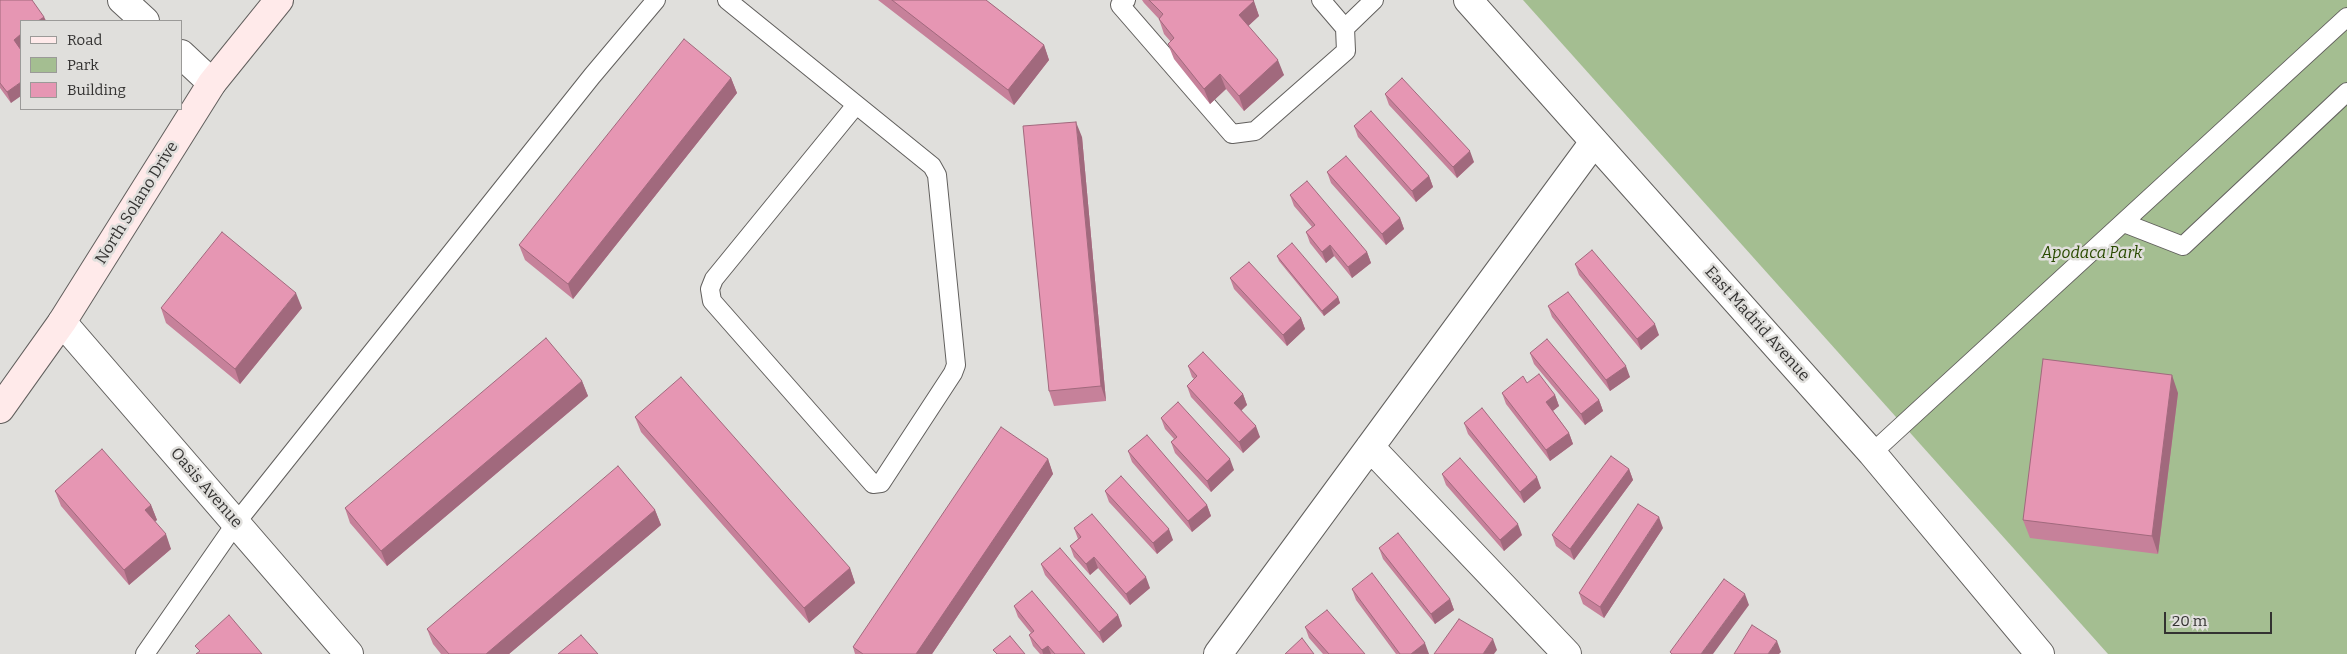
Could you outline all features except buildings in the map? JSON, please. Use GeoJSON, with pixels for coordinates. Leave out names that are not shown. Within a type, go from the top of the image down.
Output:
{"type":"FeatureCollection","features":[{"type":"Feature","properties":{"kind":"main road","name":"North Solano Drive"},"geometry":{"type":"LineString","coordinates":[[0,409],[62,322],[212,83],[278,0]]}},
{"type":"Feature","properties":{"kind":"street"},"geometry":{"type":"LineString","coordinates":[[122,0],[144,20]]}},
{"type":"Feature","properties":{"kind":"street","name":"East Madrid Avenue"},"geometry":{"type":"LineString","coordinates":[[1468,0],[1872,452],[2040,654]]}},
{"type":"Feature","properties":{"kind":"street"},"geometry":{"type":"LineString","coordinates":[[182,55],[212,83]]}},
{"type":"Feature","properties":{"kind":"street"},"geometry":{"type":"LineString","coordinates":[[1218,654],[1594,142]]}},
{"type":"Feature","properties":{"kind":"street","name":"Oasis Avenue"},"geometry":{"type":"LineString","coordinates":[[62,322],[349,654]]}},
{"type":"Feature","properties":{"kind":"street"},"geometry":{"type":"LineString","coordinates":[[1370,447],[1567,654]]}},
{"type":"Feature","properties":{"kind":"lane"},"geometry":{"type":"LineString","coordinates":[[145,654],[236,523],[586,83],[656,0]]}},
{"type":"Feature","properties":{"kind":"lane"},"geometry":{"type":"LineString","coordinates":[[727,0],[932,166],[937,175],[956,365],[954,374],[881,483],[873,484],[712,301],[710,289],[714,279],[856,105]]}},
{"type":"Feature","properties":{"kind":"lane"},"geometry":{"type":"LineString","coordinates":[[1126,0],[1120,5],[1232,134],[1255,131],[1346,51],[1345,28],[1321,0]]}},
{"type":"Feature","properties":{"kind":"lane"},"geometry":{"type":"LineString","coordinates":[[1345,28],[1374,0]]}},
{"type":"Feature","properties":{"kind":"lane"},"geometry":{"type":"LineString","coordinates":[[1872,452],[2347,17]]}},
{"type":"Feature","properties":{"kind":"lane"},"geometry":{"type":"LineString","coordinates":[[2124,223],[2183,246],[2347,92]]}},
{"type":"Feature","properties":{"kind":"green space","name":"Apodaca Park"},"geometry":{"type":"Polygon","coordinates":[[[1523,0],[2347,0],[2347,654],[2108,654],[1523,0]]]}}]}
